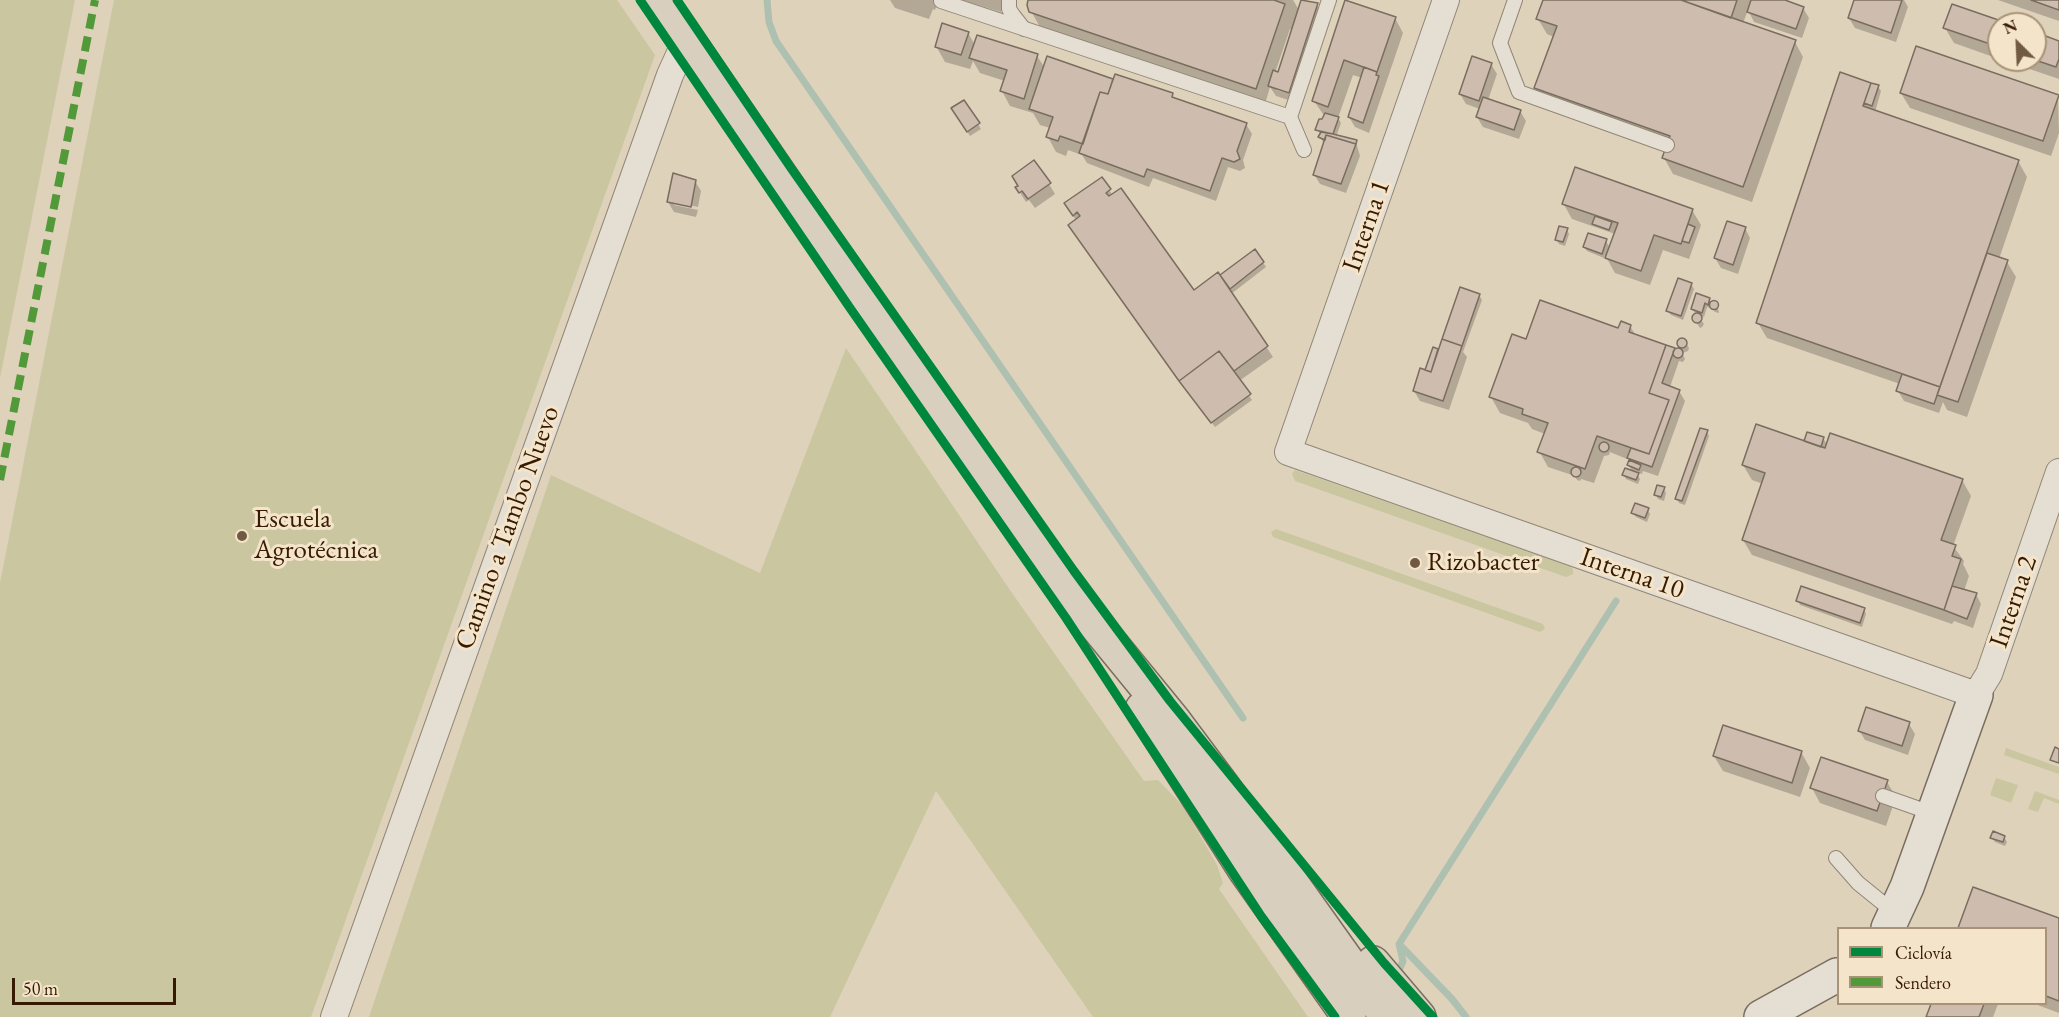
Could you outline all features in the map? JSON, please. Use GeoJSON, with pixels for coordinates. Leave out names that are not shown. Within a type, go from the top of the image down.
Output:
{"type":"FeatureCollection","features":[{"type":"Feature","properties":{"kind":"main road"},"geometry":{"type":"LineString","coordinates":[[660,0],[884,327],[1081,607],[1175,722],[1387,1017]]}},
{"type":"Feature","properties":{"kind":"main road"},"geometry":{"type":"LineString","coordinates":[[1081,607],[1157,734],[1245,870],[1349,1017]]}},
{"type":"Feature","properties":{"kind":"main road"},"geometry":{"type":"LineString","coordinates":[[1222,785],[1419,1017]]}},
{"type":"Feature","properties":{"kind":"main road"},"geometry":{"type":"LineString","coordinates":[[1273,909],[1362,1017]]}},
{"type":"Feature","properties":{"kind":"street","name":"Interna 1"},"geometry":{"type":"LineString","coordinates":[[1288,452],[1446,0]]}},
{"type":"Feature","properties":{"kind":"street","name":"Camino a Tambo Nuevo"},"geometry":{"type":"LineString","coordinates":[[334,1017],[670,75],[687,40]]}},
{"type":"Feature","properties":{"kind":"street","name":"Interna 10"},"geometry":{"type":"LineString","coordinates":[[1288,452],[1976,695]]}},
{"type":"Feature","properties":{"kind":"street","name":"Interna 2"},"geometry":{"type":"LineString","coordinates":[[1976,695],[1989,674],[2059,472]]}},
{"type":"Feature","properties":{"kind":"street"},"geometry":{"type":"LineString","coordinates":[[1892,921],[1907,887],[1976,695]]}},
{"type":"Feature","properties":{"kind":"street"},"geometry":{"type":"LineString","coordinates":[[1761,1017],[1837,975]]}},
{"type":"Feature","properties":{"kind":"street"},"geometry":{"type":"LineString","coordinates":[[1788,1017],[1837,975]]}},
{"type":"Feature","properties":{"kind":"lane"},"geometry":{"type":"LineString","coordinates":[[1009,0],[1012,15],[1025,30]]}},
{"type":"Feature","properties":{"kind":"lane"},"geometry":{"type":"LineString","coordinates":[[1304,150],[1290,117],[1329,0]]}},
{"type":"Feature","properties":{"kind":"lane"},"geometry":{"type":"LineString","coordinates":[[1515,0],[1500,43],[1519,92],[1667,146]]}},
{"type":"Feature","properties":{"kind":"lane"},"geometry":{"type":"LineString","coordinates":[[941,2],[1290,117]]}},
{"type":"Feature","properties":{"kind":"lane"},"geometry":{"type":"LineString","coordinates":[[1883,796],[1934,814]]}},
{"type":"Feature","properties":{"kind":"lane"},"geometry":{"type":"LineString","coordinates":[[1836,858],[1892,921]]}},
{"type":"Feature","properties":{"kind":"shaded area"},"geometry":{"type":"Polygon","coordinates":[[[0,0],[75,0],[0,378],[0,0]]]}},
{"type":"Feature","properties":{"kind":"shaded area","name":"Escuela Agrotécnica"},"geometry":{"type":"Polygon","coordinates":[[[114,0],[617,0],[655,55],[311,1017],[0,1017],[0,583],[114,0]]]}},
{"type":"Feature","properties":{"kind":"shaded area"},"geometry":{"type":"Polygon","coordinates":[[[846,348],[1012,593],[1144,781],[1158,780],[1183,806],[1217,865],[1223,883],[1219,889],[1308,1017],[1093,1017],[936,791],[830,1017],[369,1017],[551,475],[760,573],[846,348]]]}},
{"type":"Feature","properties":{"kind":"shaded area"},"geometry":{"type":"Polygon","coordinates":[[[1295,470],[1570,566],[1573,574],[1566,577],[1295,481],[1292,474],[1295,470]]]}},
{"type":"Feature","properties":{"kind":"shaded area"},"geometry":{"type":"Polygon","coordinates":[[[1276,529],[1543,624],[1545,629],[1540,632],[1273,537],[1271,532],[1276,529]]]}},
{"type":"Feature","properties":{"kind":"shaded area"},"geometry":{"type":"Polygon","coordinates":[[[2006,748],[2059,767],[2059,774],[2004,755],[2006,748]]]}},
{"type":"Feature","properties":{"kind":"shaded area"},"geometry":{"type":"Polygon","coordinates":[[[1996,778],[2018,785],[2011,803],[1990,795],[1996,778]]]}},
{"type":"Feature","properties":{"kind":"shaded area"},"geometry":{"type":"Polygon","coordinates":[[[2035,791],[2059,800],[2059,804],[2044,798],[2038,812],[2028,809],[2035,791]]]}},
{"type":"Feature","properties":{"kind":"building"},"geometry":{"type":"Polygon","coordinates":[[[1028,0],[1274,0],[1285,4],[1256,89],[1029,12],[1028,0]]]}},
{"type":"Feature","properties":{"kind":"building"},"geometry":{"type":"Polygon","coordinates":[[[1301,0],[1318,3],[1289,93],[1268,86],[1273,70],[1278,72],[1301,0]]]}},
{"type":"Feature","properties":{"kind":"building"},"geometry":{"type":"Polygon","coordinates":[[[1345,0],[1396,17],[1377,72],[1344,60],[1328,107],[1312,101],[1345,0]]]}},
{"type":"Feature","properties":{"kind":"building"},"geometry":{"type":"Polygon","coordinates":[[[1543,0],[1681,0],[1796,40],[1743,187],[1662,158],[1670,136],[1534,88],[1557,26],[1536,19],[1543,0]]]}},
{"type":"Feature","properties":{"kind":"building"},"geometry":{"type":"Polygon","coordinates":[[[1681,0],[1737,0],[1731,18],[1681,0]]]}},
{"type":"Feature","properties":{"kind":"building"},"geometry":{"type":"Polygon","coordinates":[[[1751,0],[1785,0],[1804,7],[1796,29],[1747,12],[1751,0]]]}},
{"type":"Feature","properties":{"kind":"building"},"geometry":{"type":"Polygon","coordinates":[[[1854,0],[1902,0],[1891,33],[1848,18],[1854,0]]]}},
{"type":"Feature","properties":{"kind":"building"},"geometry":{"type":"Polygon","coordinates":[[[2031,0],[2059,0],[2059,10],[2031,0]]]}},
{"type":"Feature","properties":{"kind":"building"},"geometry":{"type":"Polygon","coordinates":[[[1952,4],[1987,16],[1987,43],[1943,28],[1952,4]]]}},
{"type":"Feature","properties":{"kind":"building"},"geometry":{"type":"Polygon","coordinates":[[[942,23],[969,32],[961,55],[935,47],[942,23]]]}},
{"type":"Feature","properties":{"kind":"building"},"geometry":{"type":"Polygon","coordinates":[[[977,35],[1038,54],[1024,99],[1000,91],[1007,70],[969,58],[977,35]]]}},
{"type":"Feature","properties":{"kind":"building"},"geometry":{"type":"Polygon","coordinates":[[[2047,36],[2059,41],[2059,59],[2056,67],[2047,64],[2047,36]]]}},
{"type":"Feature","properties":{"kind":"building"},"geometry":{"type":"Polygon","coordinates":[[[1916,46],[2059,95],[2043,141],[1900,93],[1916,46]]]}},
{"type":"Feature","properties":{"kind":"building"},"geometry":{"type":"Polygon","coordinates":[[[1047,56],[1113,79],[1108,94],[1100,92],[1083,144],[1060,136],[1058,141],[1046,137],[1053,117],[1029,109],[1047,56]]]}},
{"type":"Feature","properties":{"kind":"building"},"geometry":{"type":"Polygon","coordinates":[[[1472,56],[1492,63],[1479,101],[1459,94],[1472,56]]]}},
{"type":"Feature","properties":{"kind":"building"},"geometry":{"type":"Polygon","coordinates":[[[1364,67],[1377,72],[1376,75],[1379,76],[1363,123],[1348,117],[1364,67]]]}},
{"type":"Feature","properties":{"kind":"building"},"geometry":{"type":"Polygon","coordinates":[[[1840,72],[1871,83],[1863,106],[2019,160],[1940,387],[1756,323],[1840,72]]]}},
{"type":"Feature","properties":{"kind":"building"},"geometry":{"type":"Polygon","coordinates":[[[1115,74],[1173,93],[1172,97],[1247,123],[1237,151],[1240,159],[1234,162],[1222,158],[1210,191],[1147,169],[1144,177],[1079,153],[1100,92],[1108,94],[1115,74]]]}},
{"type":"Feature","properties":{"kind":"building"},"geometry":{"type":"Polygon","coordinates":[[[1871,83],[1879,85],[1872,106],[1864,103],[1871,83]]]}},
{"type":"Feature","properties":{"kind":"building"},"geometry":{"type":"Polygon","coordinates":[[[1483,97],[1521,110],[1514,130],[1476,117],[1483,97]]]}},
{"type":"Feature","properties":{"kind":"building"},"geometry":{"type":"Polygon","coordinates":[[[964,100],[980,123],[967,132],[951,108],[964,100]]]}},
{"type":"Feature","properties":{"kind":"building"},"geometry":{"type":"Polygon","coordinates":[[[1325,113],[1339,117],[1333,134],[1315,130],[1319,119],[1322,119],[1325,113]]]}},
{"type":"Feature","properties":{"kind":"building"},"geometry":{"type":"Polygon","coordinates":[[[1321,132],[1357,140],[1356,144],[1326,135],[1325,140],[1318,137],[1321,132]]]}},
{"type":"Feature","properties":{"kind":"building"},"geometry":{"type":"Polygon","coordinates":[[[1326,135],[1356,144],[1341,184],[1313,175],[1326,135]]]}},
{"type":"Feature","properties":{"kind":"building"},"geometry":{"type":"Polygon","coordinates":[[[1034,160],[1051,183],[1028,199],[1022,191],[1019,193],[1012,176],[1034,160]]]}},
{"type":"Feature","properties":{"kind":"building"},"geometry":{"type":"Polygon","coordinates":[[[1575,167],[1693,209],[1681,244],[1654,235],[1641,271],[1605,258],[1618,223],[1562,204],[1575,167]]]}},
{"type":"Feature","properties":{"kind":"building"},"geometry":{"type":"Polygon","coordinates":[[[673,173],[696,180],[691,207],[667,202],[673,173]]]}},
{"type":"Feature","properties":{"kind":"building"},"geometry":{"type":"Polygon","coordinates":[[[1102,177],[1111,189],[1106,193],[1109,196],[1121,188],[1194,290],[1218,272],[1268,346],[1234,371],[1219,351],[1179,381],[1068,225],[1080,216],[1077,212],[1073,216],[1064,203],[1102,177]]]}},
{"type":"Feature","properties":{"kind":"building"},"geometry":{"type":"Polygon","coordinates":[[[1595,216],[1612,222],[1609,230],[1592,224],[1595,216]]]}},
{"type":"Feature","properties":{"kind":"building"},"geometry":{"type":"Polygon","coordinates":[[[1727,221],[1746,227],[1733,265],[1714,258],[1727,221]]]}},
{"type":"Feature","properties":{"kind":"building"},"geometry":{"type":"Polygon","coordinates":[[[1688,224],[1695,227],[1689,243],[1682,241],[1688,224]]]}},
{"type":"Feature","properties":{"kind":"building"},"geometry":{"type":"Polygon","coordinates":[[[1559,226],[1568,228],[1563,242],[1555,240],[1559,226]]]}},
{"type":"Feature","properties":{"kind":"building"},"geometry":{"type":"Polygon","coordinates":[[[1588,233],[1607,239],[1602,254],[1583,247],[1588,233]]]}},
{"type":"Feature","properties":{"kind":"building"},"geometry":{"type":"Polygon","coordinates":[[[1255,249],[1264,262],[1230,289],[1220,275],[1255,249]]]}},
{"type":"Feature","properties":{"kind":"building"},"geometry":{"type":"Polygon","coordinates":[[[1987,253],[2008,260],[1958,402],[1937,395],[1987,253]]]}},
{"type":"Feature","properties":{"kind":"building"},"geometry":{"type":"Polygon","coordinates":[[[1678,278],[1692,283],[1681,316],[1666,311],[1678,278]]]}},
{"type":"Feature","properties":{"kind":"building"},"geometry":{"type":"Polygon","coordinates":[[[1460,287],[1480,294],[1462,346],[1442,339],[1460,287]]]}},
{"type":"Feature","properties":{"kind":"building"},"geometry":{"type":"Polygon","coordinates":[[[1696,293],[1710,298],[1708,305],[1705,303],[1702,313],[1691,309],[1696,293]]]}},
{"type":"Feature","properties":{"kind":"building"},"geometry":{"type":"Polygon","coordinates":[[[1540,300],[1618,328],[1621,321],[1631,325],[1629,332],[1666,345],[1649,393],[1669,400],[1649,454],[1597,436],[1585,469],[1537,452],[1548,423],[1522,414],[1523,409],[1489,397],[1512,334],[1526,339],[1540,300]]]}},
{"type":"Feature","properties":{"kind":"building"},"geometry":{"type":"Polygon","coordinates":[[[1714,301],[1718,305],[1714,309],[1710,305],[1714,301]]]}},
{"type":"Feature","properties":{"kind":"building"},"geometry":{"type":"Polygon","coordinates":[[[1697,313],[1701,314],[1701,322],[1697,323],[1693,322],[1692,318],[1693,314],[1697,313]]]}},
{"type":"Feature","properties":{"kind":"building"},"geometry":{"type":"Polygon","coordinates":[[[1682,338],[1686,339],[1686,347],[1682,348],[1678,347],[1677,343],[1678,339],[1682,338]]]}},
{"type":"Feature","properties":{"kind":"building"},"geometry":{"type":"Polygon","coordinates":[[[1442,339],[1462,346],[1443,401],[1413,391],[1420,368],[1431,372],[1442,339]]]}},
{"type":"Feature","properties":{"kind":"building"},"geometry":{"type":"Polygon","coordinates":[[[1666,345],[1675,348],[1662,383],[1680,390],[1652,467],[1627,458],[1631,448],[1649,454],[1669,400],[1649,393],[1666,345]]]}},
{"type":"Feature","properties":{"kind":"building"},"geometry":{"type":"Polygon","coordinates":[[[1433,347],[1438,349],[1431,372],[1425,370],[1433,347]]]}},
{"type":"Feature","properties":{"kind":"building"},"geometry":{"type":"Polygon","coordinates":[[[1678,348],[1682,349],[1682,357],[1678,358],[1674,357],[1673,353],[1674,349],[1678,348]]]}},
{"type":"Feature","properties":{"kind":"building"},"geometry":{"type":"Polygon","coordinates":[[[1219,351],[1251,394],[1211,423],[1179,381],[1219,351]]]}},
{"type":"Feature","properties":{"kind":"building"},"geometry":{"type":"Polygon","coordinates":[[[1902,374],[1940,387],[1934,404],[1896,391],[1902,374]]]}},
{"type":"Feature","properties":{"kind":"building"},"geometry":{"type":"Polygon","coordinates":[[[1756,424],[1825,448],[1830,433],[1963,479],[1941,540],[1956,545],[1952,556],[1961,559],[1944,610],[1742,540],[1765,473],[1742,465],[1756,424]]]}},
{"type":"Feature","properties":{"kind":"building"},"geometry":{"type":"Polygon","coordinates":[[[1700,428],[1708,430],[1682,501],[1675,499],[1700,428]]]}},
{"type":"Feature","properties":{"kind":"building"},"geometry":{"type":"Polygon","coordinates":[[[1807,432],[1824,437],[1821,447],[1804,441],[1807,432]]]}},
{"type":"Feature","properties":{"kind":"building"},"geometry":{"type":"Polygon","coordinates":[[[1604,442],[1608,443],[1608,451],[1604,452],[1600,451],[1599,447],[1600,443],[1604,442]]]}},
{"type":"Feature","properties":{"kind":"building"},"geometry":{"type":"Polygon","coordinates":[[[1629,460],[1641,465],[1639,470],[1627,465],[1629,460]]]}},
{"type":"Feature","properties":{"kind":"building"},"geometry":{"type":"Polygon","coordinates":[[[1576,467],[1580,468],[1580,476],[1576,477],[1572,476],[1571,472],[1572,468],[1576,467]]]}},
{"type":"Feature","properties":{"kind":"building"},"geometry":{"type":"Polygon","coordinates":[[[1625,468],[1639,473],[1636,480],[1622,475],[1625,468]]]}},
{"type":"Feature","properties":{"kind":"building"},"geometry":{"type":"Polygon","coordinates":[[[1657,485],[1665,487],[1661,497],[1654,495],[1657,485]]]}},
{"type":"Feature","properties":{"kind":"building"},"geometry":{"type":"Polygon","coordinates":[[[1635,503],[1649,508],[1645,518],[1631,513],[1635,503]]]}},
{"type":"Feature","properties":{"kind":"building"},"geometry":{"type":"Polygon","coordinates":[[[1801,586],[1865,608],[1860,623],[1796,601],[1801,586]]]}},
{"type":"Feature","properties":{"kind":"building"},"geometry":{"type":"Polygon","coordinates":[[[1952,586],[1977,593],[1967,619],[1944,610],[1952,586]]]}},
{"type":"Feature","properties":{"kind":"building"},"geometry":{"type":"Polygon","coordinates":[[[1866,707],[1910,722],[1902,746],[1858,731],[1866,707]]]}},
{"type":"Feature","properties":{"kind":"building"},"geometry":{"type":"Polygon","coordinates":[[[1723,725],[1802,751],[1792,783],[1713,756],[1723,725]]]}},
{"type":"Feature","properties":{"kind":"building"},"geometry":{"type":"Polygon","coordinates":[[[2055,747],[2059,749],[2059,763],[2050,760],[2055,747]]]}},
{"type":"Feature","properties":{"kind":"building"},"geometry":{"type":"Polygon","coordinates":[[[1821,757],[1888,780],[1877,811],[1810,788],[1821,757]]]}},
{"type":"Feature","properties":{"kind":"building"},"geometry":{"type":"Polygon","coordinates":[[[1993,831],[2005,836],[2003,842],[1990,838],[1993,831]]]}},
{"type":"Feature","properties":{"kind":"building"},"geometry":{"type":"Polygon","coordinates":[[[1973,887],[2059,918],[2059,1001],[2047,996],[2047,927],[1958,927],[1973,887]]]}},
{"type":"Feature","properties":{"kind":"building"},"geometry":{"type":"Polygon","coordinates":[[[1931,1005],[1984,1005],[1979,1017],[1926,1017],[1931,1005]]]}},
{"type":"Feature","properties":{"kind":"waterway"},"geometry":{"type":"LineString","coordinates":[[767,0],[769,22],[776,41],[1243,718]]}},
{"type":"Feature","properties":{"kind":"waterway"},"geometry":{"type":"LineString","coordinates":[[1400,968],[1403,961],[1399,944],[1616,601]]}},
{"type":"Feature","properties":{"kind":"waterway"},"geometry":{"type":"LineString","coordinates":[[1401,946],[1452,999],[1466,1017]]}},
{"type":"Feature","properties":{"kind":"marked path"},"geometry":{"type":"LineString","coordinates":[[0,480],[95,0]]}},
{"type":"Feature","properties":{"kind":"cycle path"},"geometry":{"type":"LineString","coordinates":[[640,0],[850,308],[1066,618],[1261,916],[1335,1017]]}},
{"type":"Feature","properties":{"kind":"cycle path"},"geometry":{"type":"LineString","coordinates":[[677,0],[791,168],[1074,571],[1170,701],[1384,963],[1433,1017]]}},
{"type":"Feature","properties":{"kind":"place","name":"Escuela Agrotécnica"},"geometry":{"type":"Point","coordinates":[242,536]}},
{"type":"Feature","properties":{"kind":"place","name":"Rizobacter"},"geometry":{"type":"Point","coordinates":[1415,563]}}]}
